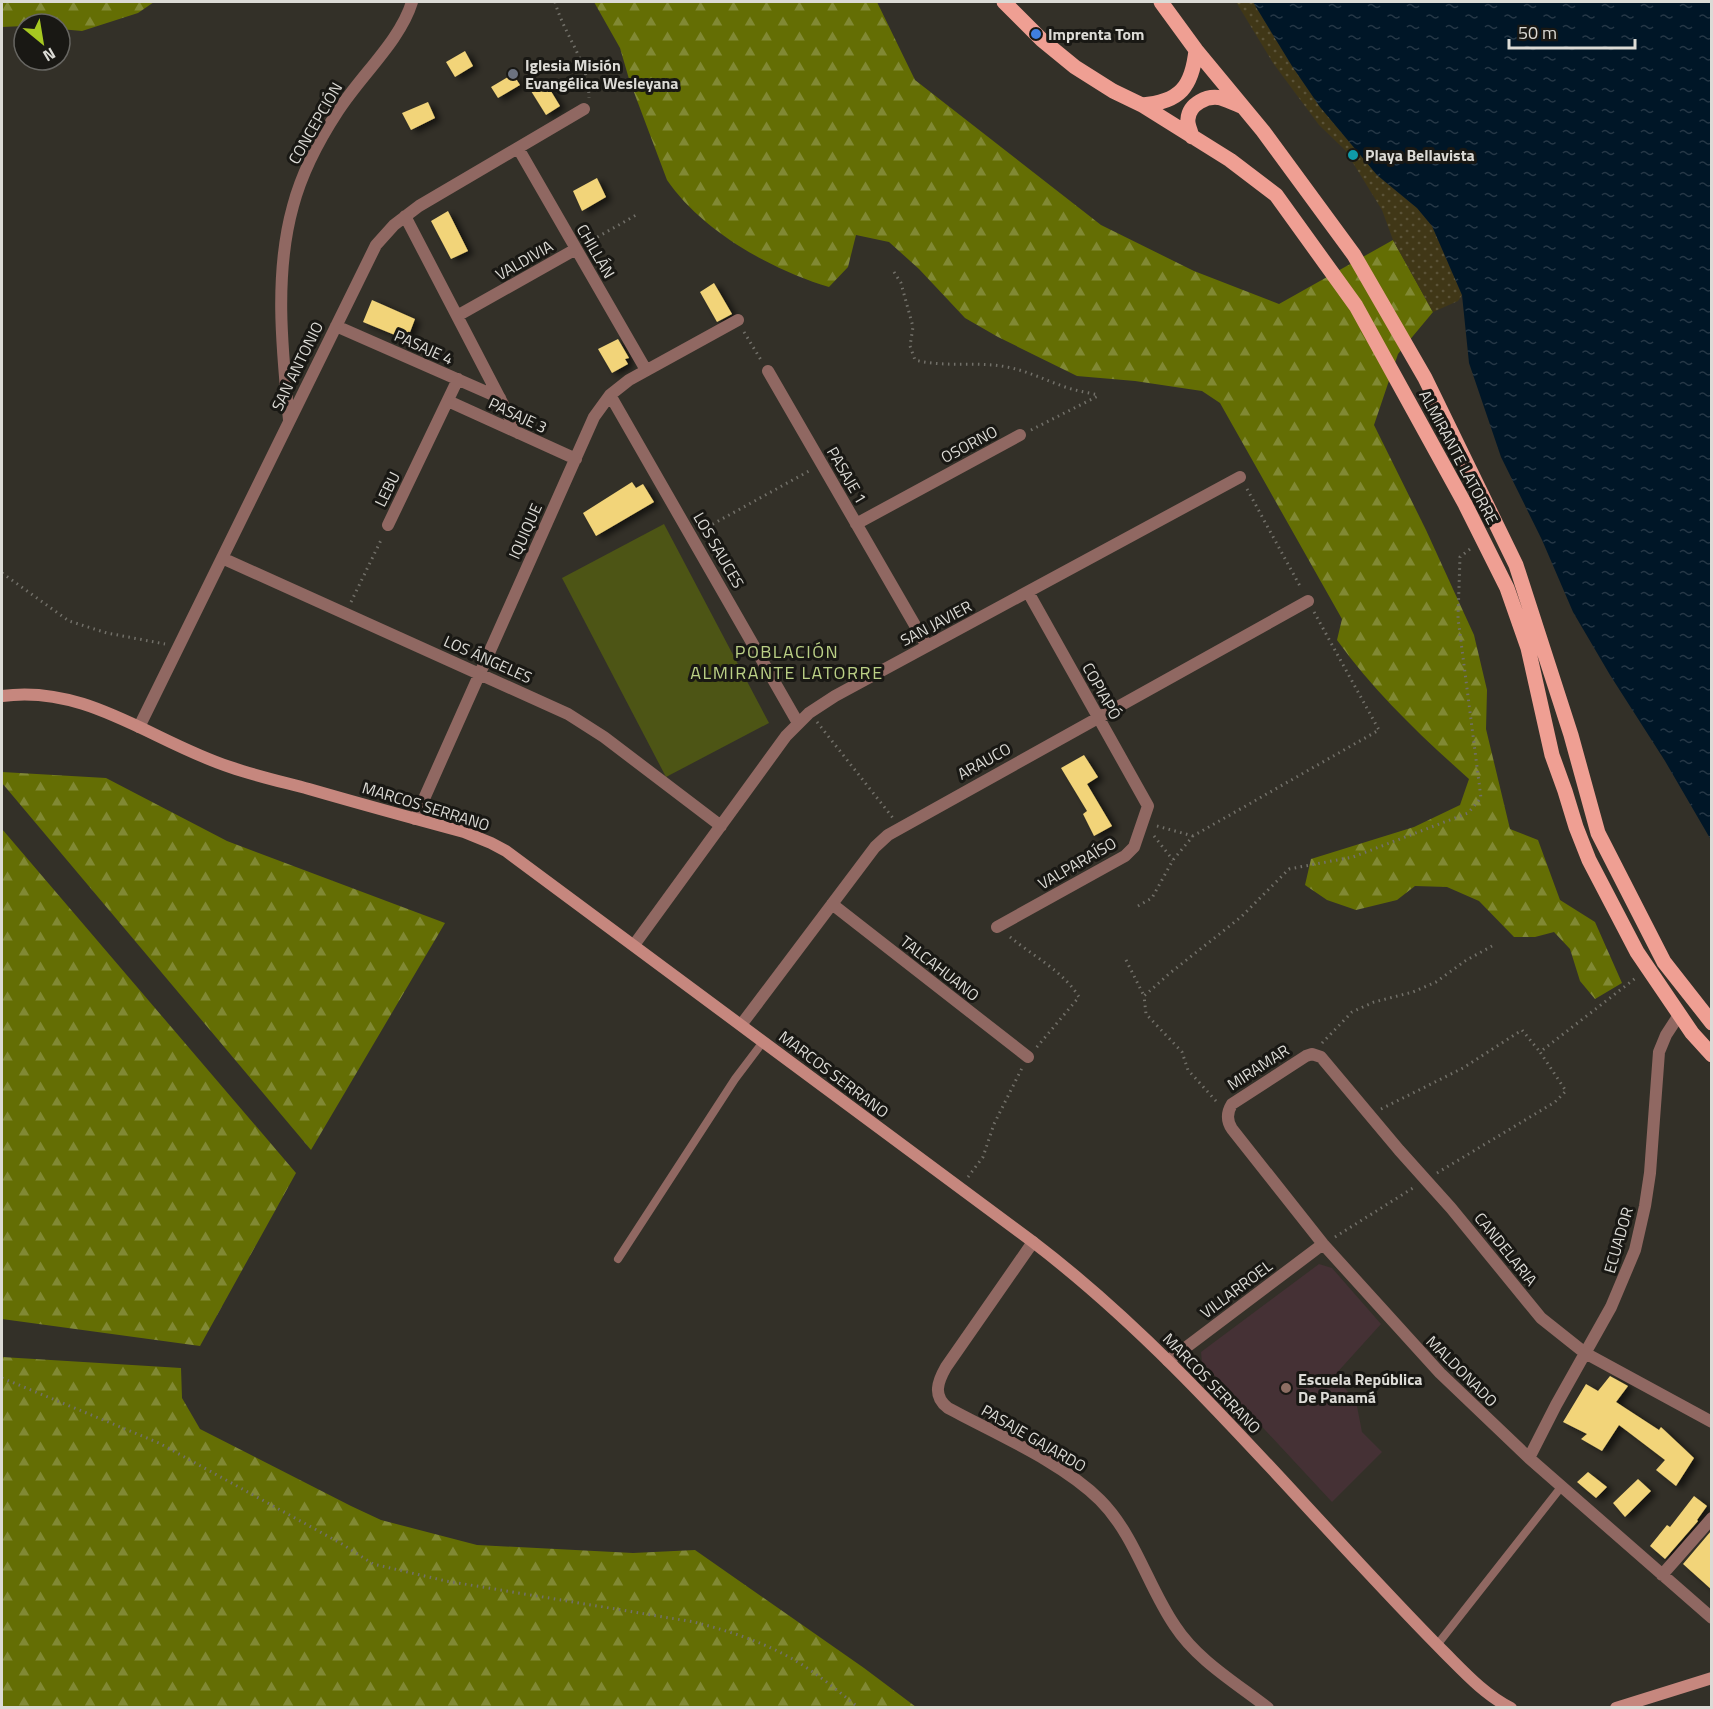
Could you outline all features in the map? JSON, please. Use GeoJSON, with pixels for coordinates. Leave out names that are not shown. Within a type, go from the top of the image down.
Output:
{"type":"FeatureCollection","features":[{"type":"Feature","properties":{"kind":"main road","name":"ALMIRANTE LATORRE"},"geometry":{"type":"LineString","coordinates":[[1004,2],[1058,54],[1104,86],[1142,105],[1252,175],[1276,195],[1356,306],[1465,504],[1507,588],[1527,648],[1552,755],[1576,827],[1590,860],[1637,952],[1692,1033],[1712,1055]]}},
{"type":"Feature","properties":{"kind":"main road","name":"ALMIRANTE LATORRE"},"geometry":{"type":"LineString","coordinates":[[1161,2],[1196,50],[1289,165],[1354,255],[1425,378],[1516,565],[1571,735],[1598,833],[1664,962],[1712,1023]]}},
{"type":"Feature","properties":{"kind":"main road"},"geometry":{"type":"LineString","coordinates":[[1142,105],[1158,104],[1182,92],[1194,70],[1196,50]]}},
{"type":"Feature","properties":{"kind":"main road"},"geometry":{"type":"LineString","coordinates":[[1192,137],[1187,121],[1189,111],[1200,102],[1209,97],[1220,98],[1243,107]]}},
{"type":"Feature","properties":{"kind":"street","name":"CONCEPCIÓN"},"geometry":{"type":"LineString","coordinates":[[289,421],[283,342],[283,268],[293,204],[307,166],[332,121],[365,73],[392,40],[412,2]]}},
{"type":"Feature","properties":{"kind":"street","name":"SAN ANTONIO"},"geometry":{"type":"LineString","coordinates":[[139,727],[376,245],[405,216],[584,109]]}},
{"type":"Feature","properties":{"kind":"street","name":"CHILLÁN"},"geometry":{"type":"LineString","coordinates":[[518,148],[646,370]]}},
{"type":"Feature","properties":{"kind":"street"},"geometry":{"type":"LineString","coordinates":[[405,216],[518,433]]}},
{"type":"Feature","properties":{"kind":"street","name":"VALDIVIA"},"geometry":{"type":"LineString","coordinates":[[457,316],[576,249]]}},
{"type":"Feature","properties":{"kind":"street","name":"IQUIQUE"},"geometry":{"type":"LineString","coordinates":[[415,819],[594,417],[610,395],[629,380],[738,320]]}},
{"type":"Feature","properties":{"kind":"street","name":"PASAJE 4"},"geometry":{"type":"LineString","coordinates":[[336,326],[500,398]]}},
{"type":"Feature","properties":{"kind":"street","name":"PASAJE 1"},"geometry":{"type":"LineString","coordinates":[[768,371],[927,646]]}},
{"type":"Feature","properties":{"kind":"street","name":"LEBU"},"geometry":{"type":"LineString","coordinates":[[388,525],[458,379]]}},
{"type":"Feature","properties":{"kind":"street","name":"LOS SAUCES"},"geometry":{"type":"LineString","coordinates":[[610,395],[798,723]]}},
{"type":"Feature","properties":{"kind":"street","name":"PASAJE 3"},"geometry":{"type":"LineString","coordinates":[[448,400],[576,459]]}},
{"type":"Feature","properties":{"kind":"street","name":"OSORNO"},"geometry":{"type":"LineString","coordinates":[[856,524],[1020,435]]}},
{"type":"Feature","properties":{"kind":"street","name":"SAN JAVIER"},"geometry":{"type":"LineString","coordinates":[[634,945],[786,736],[809,713],[835,696],[1240,477]]}},
{"type":"Feature","properties":{"kind":"street","name":"LOS ÁNGELES"},"geometry":{"type":"LineString","coordinates":[[222,558],[581,721],[721,826]]}},
{"type":"Feature","properties":{"kind":"street","name":"COPIAPÓ"},"geometry":{"type":"LineString","coordinates":[[1028,592],[1148,806]]}},
{"type":"Feature","properties":{"kind":"street","name":"ARAUCO"},"geometry":{"type":"LineString","coordinates":[[741,1025],[875,847],[900,826],[1308,601]]}},
{"type":"Feature","properties":{"kind":"street","name":"MARCOS SERRANO"},"geometry":{"type":"LineString","coordinates":[[2,696],[27,694],[63,698],[102,710],[192,753],[231,768],[478,837],[507,851],[1092,1288],[1168,1361],[1437,1646],[1481,1688],[1511,1707]]}},
{"type":"Feature","properties":{"kind":"street","name":"VALPARAÍSO"},"geometry":{"type":"LineString","coordinates":[[997,927],[1125,856],[1134,847],[1148,806]]}},
{"type":"Feature","properties":{"kind":"street","name":"TALCAHUANO"},"geometry":{"type":"LineString","coordinates":[[832,904],[1028,1057]]}},
{"type":"Feature","properties":{"kind":"street","name":"ECUADOR"},"geometry":{"type":"LineString","coordinates":[[1529,1458],[1611,1307],[1635,1250],[1650,1173],[1657,1062],[1662,1042],[1679,1015]]}},
{"type":"Feature","properties":{"kind":"street","name":"MIRAMAR"},"geometry":{"type":"LineString","coordinates":[[1228,1114],[1229,1108],[1236,1100],[1312,1054]]}},
{"type":"Feature","properties":{"kind":"street","name":"CANDELARIA"},"geometry":{"type":"LineString","coordinates":[[1312,1054],[1324,1060],[1542,1318],[1585,1353],[1712,1422]]}},
{"type":"Feature","properties":{"kind":"street","name":"MALDONADO"},"geometry":{"type":"LineString","coordinates":[[1228,1114],[1232,1129],[1323,1244],[1425,1358],[1470,1404],[1529,1458],[1712,1618]]}},
{"type":"Feature","properties":{"kind":"street","name":"PASAJE GAJARDO"},"geometry":{"type":"LineString","coordinates":[[1033,1242],[946,1366],[937,1388],[939,1400],[948,1408],[1053,1465],[1087,1488],[1121,1527],[1168,1615],[1186,1641],[1268,1707]]}},
{"type":"Feature","properties":{"kind":"street","name":"VILLARROEL"},"geometry":{"type":"LineString","coordinates":[[1168,1361],[1323,1244]]}},
{"type":"Feature","properties":{"kind":"street"},"geometry":{"type":"LineString","coordinates":[[1662,1575],[1712,1518]]}},
{"type":"Feature","properties":{"kind":"street"},"geometry":{"type":"LineString","coordinates":[[1616,1707],[1712,1678]]}},
{"type":"Feature","properties":{"kind":"lane"},"geometry":{"type":"LineString","coordinates":[[618,1259],[735,1078],[763,1042]]}},
{"type":"Feature","properties":{"kind":"lane"},"geometry":{"type":"LineString","coordinates":[[1437,1646],[1562,1486]]}},
{"type":"Feature","properties":{"kind":"path"},"geometry":{"type":"LineString","coordinates":[[555,2],[562,23],[586,74],[589,97],[584,109]]}},
{"type":"Feature","properties":{"kind":"path","name":"VALDIVIA"},"geometry":{"type":"LineString","coordinates":[[576,249],[638,214]]}},
{"type":"Feature","properties":{"kind":"path","name":"OSORNO"},"geometry":{"type":"LineString","coordinates":[[894,272],[901,283],[914,327],[910,346],[915,360],[933,364],[972,363],[1005,367],[1029,372],[1069,388],[1100,395],[1020,435]]}},
{"type":"Feature","properties":{"kind":"path"},"geometry":{"type":"LineString","coordinates":[[738,320],[768,371]]}},
{"type":"Feature","properties":{"kind":"path"},"geometry":{"type":"LineString","coordinates":[[691,536],[821,464]]}},
{"type":"Feature","properties":{"kind":"path"},"geometry":{"type":"LineString","coordinates":[[1138,906],[1152,898],[1173,860],[1193,836],[1379,730],[1240,477]]}},
{"type":"Feature","properties":{"kind":"path","name":"LEBU"},"geometry":{"type":"LineString","coordinates":[[346,614],[388,525]]}},
{"type":"Feature","properties":{"kind":"path"},"geometry":{"type":"LineString","coordinates":[[1144,996],[1170,972],[1241,917],[1289,869],[1353,857],[1468,813],[1481,798],[1458,618],[1460,557],[1482,540]]}},
{"type":"Feature","properties":{"kind":"path"},"geometry":{"type":"LineString","coordinates":[[2,573],[69,621],[107,633],[178,646]]}},
{"type":"Feature","properties":{"kind":"path"},"geometry":{"type":"LineString","coordinates":[[809,713],[900,826]]}},
{"type":"Feature","properties":{"kind":"path"},"geometry":{"type":"LineString","coordinates":[[1142,822],[1193,836]]}},
{"type":"Feature","properties":{"kind":"path"},"geometry":{"type":"LineString","coordinates":[[1142,822],[1173,860]]}},
{"type":"Feature","properties":{"kind":"path"},"geometry":{"type":"LineString","coordinates":[[1312,1054],[1352,1012],[1374,1002],[1413,992],[1436,982],[1465,961],[1492,946]]}},
{"type":"Feature","properties":{"kind":"path"},"geometry":{"type":"LineString","coordinates":[[1126,960],[1144,996],[1146,1014],[1182,1052],[1188,1070],[1228,1114]]}},
{"type":"Feature","properties":{"kind":"path"},"geometry":{"type":"LineString","coordinates":[[1540,1052],[1648,968]]}},
{"type":"Feature","properties":{"kind":"path"},"geometry":{"type":"LineString","coordinates":[[1323,1244],[1555,1102],[1566,1091],[1522,1030],[1463,1068],[1369,1115]]}},
{"type":"Feature","properties":{"kind":"path"},"geometry":{"type":"LineString","coordinates":[[2,1378],[159,1443],[342,1544],[373,1564],[446,1581],[694,1622],[726,1630],[771,1648],[806,1668],[859,1707]]}},
{"type":"Feature","properties":{"kind":"shaded area","name":"Escuela República De Panamá"},"geometry":{"type":"Polygon","coordinates":[[[1319,1264],[1332,1268],[1381,1324],[1334,1376],[1356,1401],[1362,1432],[1382,1452],[1332,1502],[1202,1362],[1201,1352],[1319,1264]]]}},
{"type":"Feature","properties":{"kind":"green space"},"geometry":{"type":"Polygon","coordinates":[[[2,2],[154,2],[138,13],[82,31],[72,30],[72,12],[12,12],[12,27],[2,27],[2,2]]]}},
{"type":"Feature","properties":{"kind":"green space"},"geometry":{"type":"Polygon","coordinates":[[[594,2],[877,2],[915,80],[1101,225],[1194,271],[1279,304],[1393,240],[1433,312],[1398,354],[1374,425],[1426,530],[1474,635],[1487,690],[1486,729],[1510,829],[1538,840],[1560,900],[1595,922],[1622,983],[1595,999],[1580,981],[1570,949],[1554,932],[1535,937],[1514,937],[1479,901],[1447,887],[1415,886],[1397,900],[1356,910],[1327,900],[1305,885],[1311,859],[1414,827],[1460,805],[1469,779],[1399,713],[1337,640],[1342,619],[1220,403],[1202,391],[1135,381],[1077,376],[965,318],[919,269],[889,242],[856,235],[848,267],[829,287],[784,270],[739,246],[698,215],[667,180],[629,79],[620,48],[594,2]]]}},
{"type":"Feature","properties":{"kind":"green space"},"geometry":{"type":"Polygon","coordinates":[[[664,524],[769,723],[666,777],[562,578],[664,524]]]}},
{"type":"Feature","properties":{"kind":"green space"},"geometry":{"type":"Polygon","coordinates":[[[2,772],[106,778],[227,841],[445,923],[311,1150],[2,783],[2,772]]]}},
{"type":"Feature","properties":{"kind":"green space"},"geometry":{"type":"Polygon","coordinates":[[[2,829],[296,1173],[200,1346],[2,1319],[2,829]]]}},
{"type":"Feature","properties":{"kind":"green space"},"geometry":{"type":"Polygon","coordinates":[[[2,1357],[181,1368],[182,1398],[200,1429],[381,1520],[477,1545],[633,1553],[695,1550],[916,1707],[2,1707],[2,1357]]]}},
{"type":"Feature","properties":{"kind":"sand","name":"Playa Bellavista"},"geometry":{"type":"Polygon","coordinates":[[[1236,2],[1253,2],[1320,107],[1377,175],[1417,208],[1432,226],[1462,295],[1458,301],[1433,312],[1393,240],[1382,210],[1345,150],[1319,125],[1273,63],[1236,2]]]}},
{"type":"Feature","properties":{"kind":"water"},"geometry":{"type":"Polygon","coordinates":[[[1253,2],[1711,2],[1711,840],[1573,612],[1542,540],[1501,457],[1469,363],[1462,295],[1432,226],[1417,208],[1377,175],[1320,107],[1253,2]]]}},
{"type":"Feature","properties":{"kind":"building"},"geometry":{"type":"Polygon","coordinates":[[[465,51],[473,66],[455,77],[446,62],[465,51]]]}},
{"type":"Feature","properties":{"kind":"building"},"geometry":{"type":"Polygon","coordinates":[[[513,74],[520,85],[498,98],[491,87],[513,74]]]}},
{"type":"Feature","properties":{"kind":"building"},"geometry":{"type":"Polygon","coordinates":[[[546,83],[560,106],[546,115],[531,91],[546,83]]]}},
{"type":"Feature","properties":{"kind":"building"},"geometry":{"type":"Polygon","coordinates":[[[428,102],[435,118],[411,130],[402,113],[428,102]]]}},
{"type":"Feature","properties":{"kind":"building"},"geometry":{"type":"Polygon","coordinates":[[[597,178],[606,197],[582,211],[573,191],[597,178]]]}},
{"type":"Feature","properties":{"kind":"building"},"geometry":{"type":"Polygon","coordinates":[[[448,211],[468,251],[451,259],[431,221],[448,211]]]}},
{"type":"Feature","properties":{"kind":"building"},"geometry":{"type":"Polygon","coordinates":[[[714,283],[732,314],[717,322],[700,292],[714,283]]]}},
{"type":"Feature","properties":{"kind":"building"},"geometry":{"type":"Polygon","coordinates":[[[372,300],[415,319],[407,340],[363,322],[372,300]]]}},
{"type":"Feature","properties":{"kind":"building"},"geometry":{"type":"Polygon","coordinates":[[[618,339],[629,358],[625,359],[628,364],[612,373],[598,349],[618,339]]]}},
{"type":"Feature","properties":{"kind":"building"},"geometry":{"type":"Polygon","coordinates":[[[632,482],[636,488],[643,484],[654,502],[596,536],[583,513],[632,482]]]}},
{"type":"Feature","properties":{"kind":"building"},"geometry":{"type":"Polygon","coordinates":[[[1084,755],[1098,777],[1087,784],[1112,826],[1094,836],[1083,814],[1087,811],[1061,768],[1084,755]]]}},
{"type":"Feature","properties":{"kind":"building"},"geometry":{"type":"Polygon","coordinates":[[[1610,1376],[1628,1386],[1616,1402],[1659,1430],[1661,1427],[1694,1458],[1676,1486],[1656,1470],[1665,1460],[1619,1425],[1602,1451],[1581,1439],[1587,1434],[1563,1422],[1586,1384],[1598,1391],[1610,1376]]]}},
{"type":"Feature","properties":{"kind":"building"},"geometry":{"type":"Polygon","coordinates":[[[1588,1472],[1607,1487],[1596,1498],[1577,1482],[1588,1472]]]}},
{"type":"Feature","properties":{"kind":"building"},"geometry":{"type":"Polygon","coordinates":[[[1638,1479],[1651,1491],[1625,1517],[1613,1503],[1638,1479]]]}},
{"type":"Feature","properties":{"kind":"building"},"geometry":{"type":"Polygon","coordinates":[[[1694,1496],[1707,1506],[1698,1521],[1665,1559],[1650,1546],[1667,1525],[1670,1527],[1694,1496]]]}},
{"type":"Feature","properties":{"kind":"building"},"geometry":{"type":"Polygon","coordinates":[[[1712,1532],[1712,1590],[1683,1564],[1712,1532]]]}},
{"type":"Feature","properties":{"kind":"place","name":"Imprenta Tom"},"geometry":{"type":"Point","coordinates":[1036,34]}},
{"type":"Feature","properties":{"kind":"place","name":"Iglesia Misión Evangélica Wesleyana"},"geometry":{"type":"Point","coordinates":[513,74]}},
{"type":"Feature","properties":{"kind":"place","name":"Playa Bellavista"},"geometry":{"type":"Point","coordinates":[1353,155]}},
{"type":"Feature","properties":{"kind":"place","name":"Escuela República De Panamá"},"geometry":{"type":"Point","coordinates":[1286,1388]}},
{"type":"Feature","properties":{"kind":"district","name":"POBLACIÓN ALMIRANTE LATORRE"},"geometry":{"type":"Point","coordinates":[787,661]}}]}
